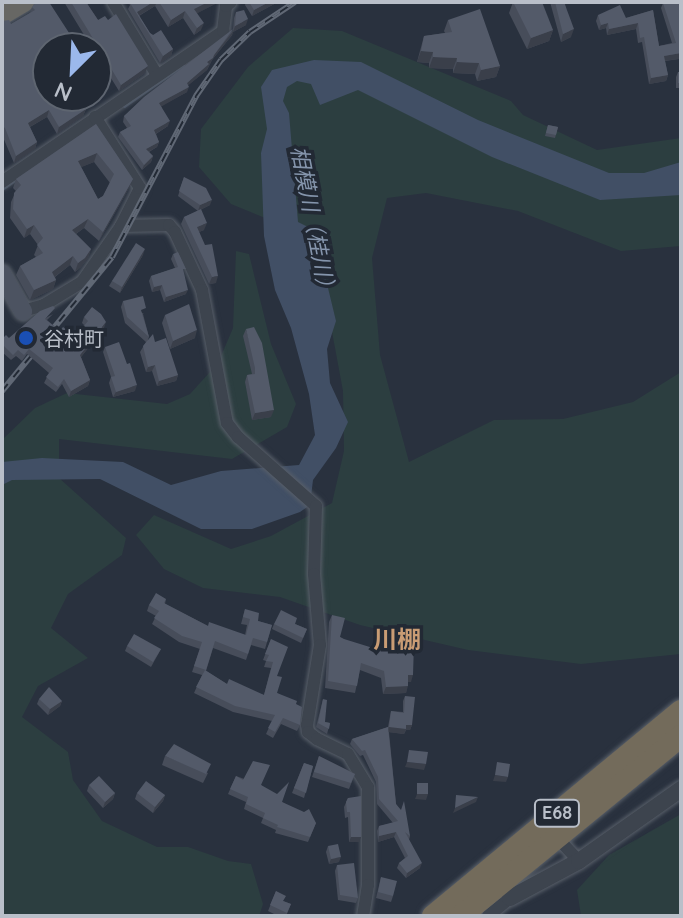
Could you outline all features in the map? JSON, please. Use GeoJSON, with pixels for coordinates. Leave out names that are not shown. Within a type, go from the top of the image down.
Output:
{"type":"FeatureCollection","features":[{"type":"Feature","properties":{"kind":"highway"},"geometry":{"type":"LineString","coordinates":[[2,15],[24,2]]}},
{"type":"Feature","properties":{"kind":"highway","name":"E68"},"geometry":{"type":"LineString","coordinates":[[433,916],[681,711]]}},
{"type":"Feature","properties":{"kind":"highway","name":"E68"},"geometry":{"type":"LineString","coordinates":[[461,916],[681,736]]}},
{"type":"Feature","properties":{"kind":"main road"},"geometry":{"type":"LineString","coordinates":[[2,274],[23,311]]}},
{"type":"Feature","properties":{"kind":"street"},"geometry":{"type":"LineString","coordinates":[[113,2],[157,75]]}},
{"type":"Feature","properties":{"kind":"street"},"geometry":{"type":"LineString","coordinates":[[2,182],[223,31],[226,6],[231,2]]}},
{"type":"Feature","properties":{"kind":"street"},"geometry":{"type":"LineString","coordinates":[[23,311],[44,305],[82,282],[121,226],[140,188],[95,117]]}},
{"type":"Feature","properties":{"kind":"street"},"geometry":{"type":"LineString","coordinates":[[121,226],[169,225],[175,232],[202,290],[227,423],[312,501],[317,510],[314,574],[321,625],[307,725],[308,732],[317,739],[348,754],[368,787],[368,885],[363,916]]}},
{"type":"Feature","properties":{"kind":"street"},"geometry":{"type":"LineString","coordinates":[[488,916],[510,898],[579,861],[681,789]]}},
{"type":"Feature","properties":{"kind":"street"},"geometry":{"type":"LineString","coordinates":[[564,845],[579,861]]}},
{"type":"Feature","properties":{"kind":"shaded area"},"geometry":{"type":"Polygon","coordinates":[[[293,28],[342,31],[511,101],[523,115],[597,150],[681,138],[681,246],[621,251],[518,211],[426,193],[387,198],[372,258],[380,355],[409,462],[494,420],[563,419],[633,402],[681,372],[681,654],[581,664],[468,650],[360,625],[280,597],[203,588],[164,569],[136,535],[154,515],[231,549],[271,536],[332,503],[344,451],[343,391],[325,294],[297,231],[231,204],[199,167],[201,129],[248,67],[293,28]]]}},
{"type":"Feature","properties":{"kind":"shaded area"},"geometry":{"type":"Polygon","coordinates":[[[236,251],[249,254],[271,344],[296,404],[287,427],[232,459],[59,439],[59,478],[126,538],[122,555],[68,594],[51,628],[88,658],[38,686],[22,717],[68,752],[73,780],[102,821],[157,847],[188,847],[228,861],[251,864],[263,904],[259,916],[2,916],[2,440],[35,408],[67,393],[167,404],[190,394],[218,363],[233,328],[236,251]]]}},
{"type":"Feature","properties":{"kind":"shaded area"},"geometry":{"type":"Polygon","coordinates":[[[681,814],[681,916],[581,916],[577,890],[609,855],[681,814]]]}},
{"type":"Feature","properties":{"kind":"water"},"geometry":{"type":"Polygon","coordinates":[[[314,60],[361,62],[478,120],[609,173],[644,173],[681,162],[681,195],[600,200],[492,157],[358,90],[320,105],[311,84],[297,81],[287,87],[283,101],[289,113],[298,222],[314,230],[336,321],[327,349],[330,383],[348,422],[336,448],[313,480],[310,505],[300,512],[252,529],[201,529],[100,479],[12,480],[2,485],[2,462],[42,458],[123,462],[171,485],[221,471],[299,465],[315,435],[309,394],[291,328],[275,290],[264,236],[261,153],[267,129],[261,87],[272,70],[314,60]]]}},
{"type":"Feature","properties":{"kind":"building"},"geometry":{"type":"Polygon","coordinates":[[[36,2],[49,2],[68,32],[32,32],[32,112],[46,112],[28,123],[37,142],[16,156],[2,126],[2,21],[9,20],[11,24],[35,10],[32,7],[36,2]]]}},
{"type":"Feature","properties":{"kind":"building"},"geometry":{"type":"Polygon","coordinates":[[[71,2],[86,2],[98,20],[105,16],[108,20],[116,14],[148,66],[121,85],[112,70],[112,32],[89,32],[71,2]]]}},
{"type":"Feature","properties":{"kind":"building"},"geometry":{"type":"Polygon","coordinates":[[[131,2],[153,2],[137,12],[150,33],[153,35],[161,30],[173,49],[163,56],[131,2]]]}},
{"type":"Feature","properties":{"kind":"building"},"geometry":{"type":"Polygon","coordinates":[[[159,2],[208,2],[194,9],[204,23],[197,28],[185,11],[171,20],[159,2]]]}},
{"type":"Feature","properties":{"kind":"building"},"geometry":{"type":"Polygon","coordinates":[[[249,2],[269,2],[254,10],[249,2]]]}},
{"type":"Feature","properties":{"kind":"building"},"geometry":{"type":"Polygon","coordinates":[[[513,2],[542,2],[553,30],[531,38],[513,2]]]}},
{"type":"Feature","properties":{"kind":"building"},"geometry":{"type":"Polygon","coordinates":[[[555,2],[564,2],[574,29],[563,34],[555,2]]]}},
{"type":"Feature","properties":{"kind":"building"},"geometry":{"type":"Polygon","coordinates":[[[679,2],[681,53],[664,56],[668,75],[651,78],[644,37],[640,38],[638,23],[609,29],[608,23],[601,25],[598,15],[620,5],[626,18],[653,10],[659,46],[676,43],[663,3],[679,2]]]}},
{"type":"Feature","properties":{"kind":"building"},"geometry":{"type":"Polygon","coordinates":[[[480,9],[500,66],[481,70],[479,63],[457,62],[457,58],[433,57],[433,52],[421,51],[424,36],[452,32],[448,20],[480,9]]]}},
{"type":"Feature","properties":{"kind":"building"},"geometry":{"type":"Polygon","coordinates":[[[244,10],[248,19],[235,26],[236,12],[244,10]]]}},
{"type":"Feature","properties":{"kind":"building"},"geometry":{"type":"Polygon","coordinates":[[[233,29],[207,62],[209,64],[187,83],[189,87],[159,103],[170,121],[154,130],[159,142],[146,149],[153,156],[144,165],[120,132],[131,126],[124,116],[233,29]]]}},
{"type":"Feature","properties":{"kind":"building"},"geometry":{"type":"Polygon","coordinates":[[[50,112],[82,112],[59,127],[50,112]]]}},
{"type":"Feature","properties":{"kind":"building"},"geometry":{"type":"Polygon","coordinates":[[[96,124],[133,179],[103,232],[88,219],[72,230],[91,249],[85,258],[78,263],[73,256],[52,272],[56,280],[34,290],[20,266],[43,253],[37,245],[43,238],[34,225],[27,229],[13,209],[14,193],[21,185],[16,179],[96,124]],[[97,153],[78,161],[98,199],[103,196],[114,174],[97,153]]]}},
{"type":"Feature","properties":{"kind":"building"},"geometry":{"type":"Polygon","coordinates":[[[548,125],[558,127],[556,135],[546,133],[548,125]]]}},
{"type":"Feature","properties":{"kind":"building"},"geometry":{"type":"Polygon","coordinates":[[[184,177],[206,188],[212,200],[200,205],[179,191],[184,177]]]}},
{"type":"Feature","properties":{"kind":"building"},"geometry":{"type":"Polygon","coordinates":[[[201,209],[207,223],[197,227],[205,245],[212,244],[218,276],[212,277],[184,217],[201,209]]]}},
{"type":"Feature","properties":{"kind":"building"},"geometry":{"type":"Polygon","coordinates":[[[136,243],[145,249],[122,287],[112,281],[136,243]]]}},
{"type":"Feature","properties":{"kind":"building"},"geometry":{"type":"Polygon","coordinates":[[[178,252],[186,269],[183,269],[188,290],[166,297],[162,285],[154,287],[151,276],[178,267],[173,254],[178,252]]]}},
{"type":"Feature","properties":{"kind":"building"},"geometry":{"type":"Polygon","coordinates":[[[143,296],[146,308],[141,310],[149,337],[127,317],[123,301],[143,296]]]}},
{"type":"Feature","properties":{"kind":"building"},"geometry":{"type":"Polygon","coordinates":[[[189,304],[197,330],[173,341],[165,315],[189,304]]]}},
{"type":"Feature","properties":{"kind":"building"},"geometry":{"type":"Polygon","coordinates":[[[92,307],[106,322],[80,355],[90,380],[71,391],[64,379],[58,387],[46,377],[53,368],[29,349],[24,355],[18,350],[13,355],[2,344],[6,335],[9,338],[40,311],[55,308],[45,319],[60,331],[63,327],[75,337],[88,321],[84,317],[92,307]]]}},
{"type":"Feature","properties":{"kind":"building"},"geometry":{"type":"Polygon","coordinates":[[[254,327],[262,343],[274,410],[255,413],[247,375],[255,374],[255,368],[246,329],[254,327]]]}},
{"type":"Feature","properties":{"kind":"building"},"geometry":{"type":"Polygon","coordinates":[[[153,334],[155,342],[166,338],[178,375],[159,381],[155,365],[148,367],[143,346],[153,334]]]}},
{"type":"Feature","properties":{"kind":"building"},"geometry":{"type":"Polygon","coordinates":[[[119,342],[137,385],[116,392],[111,377],[115,376],[105,347],[119,342]]]}},
{"type":"Feature","properties":{"kind":"building"},"geometry":{"type":"Polygon","coordinates":[[[156,593],[166,599],[164,603],[208,626],[209,622],[246,635],[250,619],[243,617],[245,609],[259,613],[258,621],[272,625],[267,642],[253,638],[248,654],[215,641],[206,670],[194,666],[202,642],[182,636],[154,618],[159,611],[149,605],[156,593]]]}},
{"type":"Feature","properties":{"kind":"building"},"geometry":{"type":"Polygon","coordinates":[[[281,610],[297,618],[295,624],[307,629],[303,638],[274,624],[281,610]]]}},
{"type":"Feature","properties":{"kind":"building"},"geometry":{"type":"Polygon","coordinates":[[[332,615],[345,618],[340,637],[344,639],[373,648],[375,643],[414,644],[413,675],[408,675],[408,686],[386,687],[384,671],[361,663],[357,686],[328,681],[332,615]]]}},
{"type":"Feature","properties":{"kind":"building"},"geometry":{"type":"Polygon","coordinates":[[[134,634],[161,649],[153,662],[127,646],[134,634]]]}},
{"type":"Feature","properties":{"kind":"building"},"geometry":{"type":"Polygon","coordinates":[[[271,639],[288,647],[277,676],[282,677],[277,693],[297,701],[296,704],[302,707],[300,725],[283,718],[275,732],[268,728],[275,715],[235,706],[196,687],[205,670],[227,684],[229,679],[264,695],[273,662],[266,661],[269,655],[265,654],[271,639]]]}},
{"type":"Feature","properties":{"kind":"building"},"geometry":{"type":"Polygon","coordinates":[[[49,687],[62,701],[50,709],[39,699],[49,687]]]}},
{"type":"Feature","properties":{"kind":"building"},"geometry":{"type":"Polygon","coordinates":[[[405,696],[415,697],[412,725],[406,725],[406,729],[389,727],[391,711],[404,713],[405,696]]]}},
{"type":"Feature","properties":{"kind":"building"},"geometry":{"type":"Polygon","coordinates":[[[323,699],[327,700],[325,722],[330,723],[329,729],[318,723],[323,699]]]}},
{"type":"Feature","properties":{"kind":"building"},"geometry":{"type":"Polygon","coordinates":[[[388,727],[396,804],[401,810],[404,801],[410,836],[405,832],[422,863],[407,873],[399,863],[408,856],[396,832],[379,836],[379,826],[398,821],[379,799],[378,777],[365,750],[362,751],[352,739],[388,727]]]}},
{"type":"Feature","properties":{"kind":"building"},"geometry":{"type":"Polygon","coordinates":[[[174,744],[211,764],[206,774],[165,756],[174,744]]]}},
{"type":"Feature","properties":{"kind":"building"},"geometry":{"type":"Polygon","coordinates":[[[409,750],[428,752],[426,764],[407,762],[409,750]]]}},
{"type":"Feature","properties":{"kind":"building"},"geometry":{"type":"Polygon","coordinates":[[[319,756],[355,774],[351,783],[314,772],[319,756]]]}},
{"type":"Feature","properties":{"kind":"building"},"geometry":{"type":"Polygon","coordinates":[[[253,761],[270,765],[261,785],[277,794],[289,782],[282,802],[304,812],[309,809],[316,823],[310,837],[277,827],[263,818],[265,813],[246,804],[248,797],[230,789],[236,776],[243,780],[253,761]]]}},
{"type":"Feature","properties":{"kind":"building"},"geometry":{"type":"Polygon","coordinates":[[[497,762],[510,764],[508,777],[495,775],[497,762]]]}},
{"type":"Feature","properties":{"kind":"building"},"geometry":{"type":"Polygon","coordinates":[[[304,763],[313,766],[306,793],[294,788],[304,763]]]}},
{"type":"Feature","properties":{"kind":"building"},"geometry":{"type":"Polygon","coordinates":[[[99,776],[115,793],[105,802],[89,785],[99,776]]]}},
{"type":"Feature","properties":{"kind":"building"},"geometry":{"type":"Polygon","coordinates":[[[146,781],[165,795],[155,807],[137,793],[146,781]]]}},
{"type":"Feature","properties":{"kind":"building"},"geometry":{"type":"Polygon","coordinates":[[[417,783],[428,783],[428,794],[417,794],[417,783]]]}},
{"type":"Feature","properties":{"kind":"building"},"geometry":{"type":"Polygon","coordinates":[[[456,795],[478,797],[455,808],[456,795]]]}},
{"type":"Feature","properties":{"kind":"building"},"geometry":{"type":"Polygon","coordinates":[[[361,796],[361,837],[351,837],[350,812],[347,812],[346,802],[348,798],[361,796]]]}},
{"type":"Feature","properties":{"kind":"building"},"geometry":{"type":"Polygon","coordinates":[[[338,844],[341,857],[331,859],[328,846],[338,844]]]}},
{"type":"Feature","properties":{"kind":"building"},"geometry":{"type":"Polygon","coordinates":[[[354,863],[358,898],[340,895],[337,865],[354,863]]]}},
{"type":"Feature","properties":{"kind":"building"},"geometry":{"type":"Polygon","coordinates":[[[381,877],[397,881],[393,896],[378,892],[381,877]]]}},
{"type":"Feature","properties":{"kind":"building"},"geometry":{"type":"Polygon","coordinates":[[[276,891],[286,896],[283,901],[291,904],[287,913],[270,905],[276,891]]]}},
{"type":"Feature","properties":{"kind":"waterway"},"geometry":{"type":"LineString","coordinates":[[124,106],[183,65]]}},
{"type":"Feature","properties":{"kind":"waterway"},"geometry":{"type":"LineString","coordinates":[[2,189],[18,178]]}},
{"type":"Feature","properties":{"kind":"railway"},"geometry":{"type":"LineString","coordinates":[[2,391],[112,257],[196,96],[221,60],[250,32],[295,2]]}},
{"type":"Feature","properties":{"kind":"place","name":"谷村町"},"geometry":{"type":"Point","coordinates":[26,338]}},
{"type":"Feature","properties":{"kind":"district","name":"川棚"},"geometry":{"type":"Point","coordinates":[397,640]}},
{"type":"Feature","properties":{"kind":"water label","name":"相模川（桂川）"},"geometry":{"type":"Point","coordinates":[313,222]}}]}
